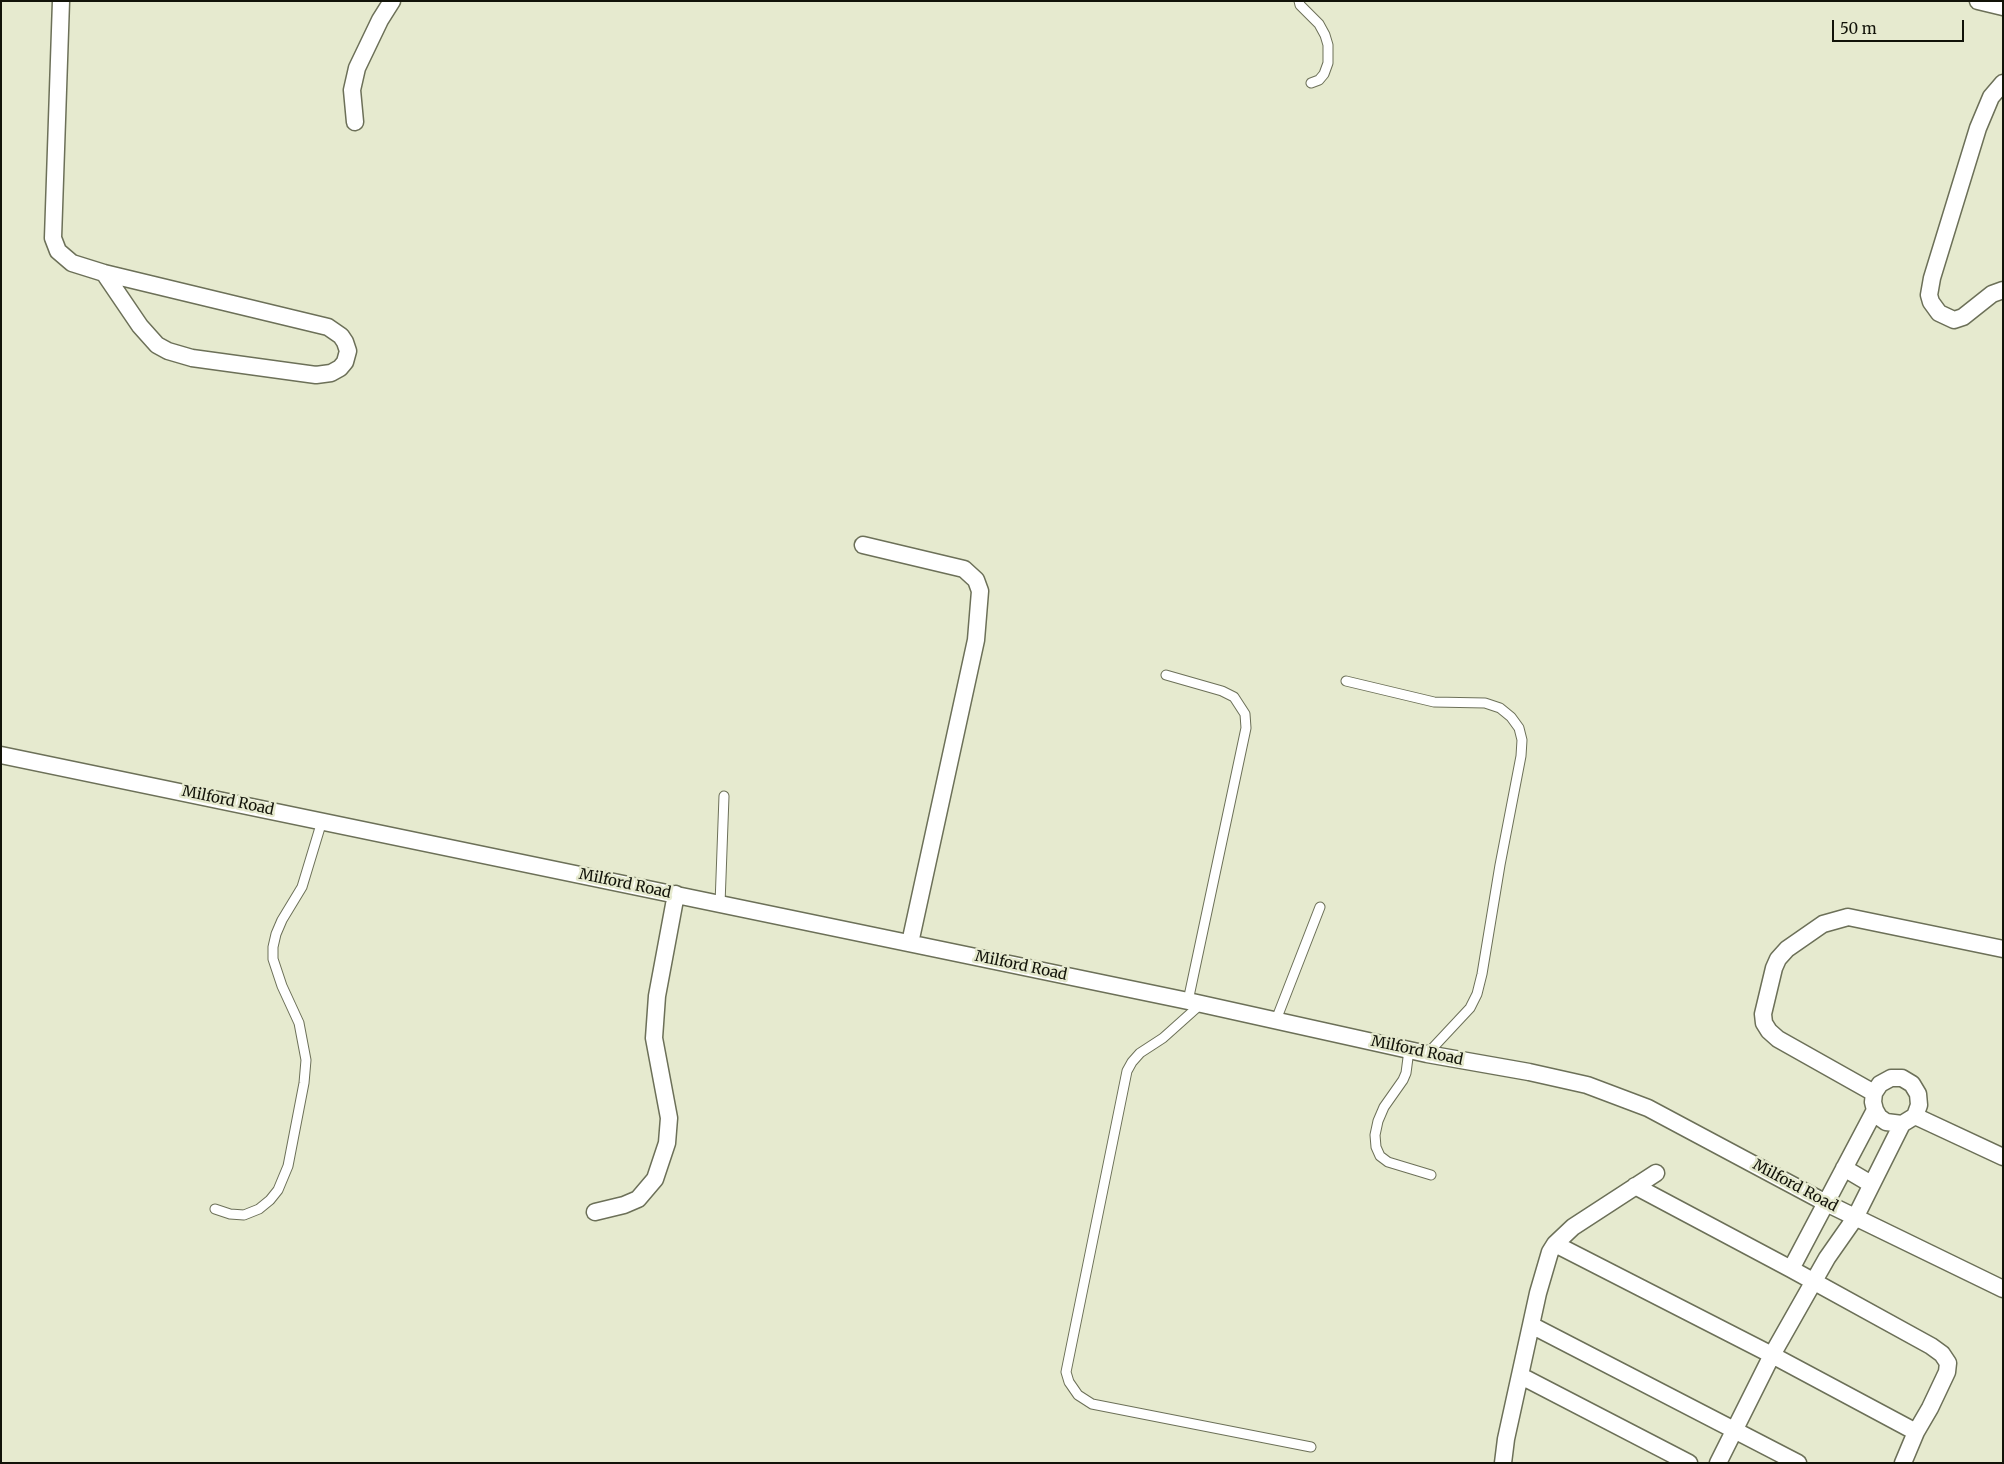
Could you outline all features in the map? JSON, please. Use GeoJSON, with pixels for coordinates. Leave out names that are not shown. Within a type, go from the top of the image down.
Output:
{"type":"FeatureCollection","features":[{"type":"Feature","properties":{"kind":"street"},"geometry":{"type":"LineString","coordinates":[[61,1],[53,238],[58,251],[72,263],[104,273],[328,327],[345,342],[348,351],[345,362],[340,368],[316,375],[192,358],[168,351],[157,345],[140,326],[104,273]]}},
{"type":"Feature","properties":{"kind":"street"},"geometry":{"type":"LineString","coordinates":[[355,122],[352,90],[357,68],[380,20],[392,1]]}},
{"type":"Feature","properties":{"kind":"street"},"geometry":{"type":"LineString","coordinates":[[1978,1],[2003,6]]}},
{"type":"Feature","properties":{"kind":"street"},"geometry":{"type":"LineString","coordinates":[[2003,83],[1991,97],[1978,128],[1932,278],[1929,295],[1931,302],[1939,313],[1954,320],[1963,317],[1992,294],[2003,290]]}},
{"type":"Feature","properties":{"kind":"street"},"geometry":{"type":"LineString","coordinates":[[863,545],[964,569],[976,580],[980,591],[976,640],[910,943]]}},
{"type":"Feature","properties":{"kind":"street","name":"Milford Road"},"geometry":{"type":"LineString","coordinates":[[1,755],[1195,1002],[1427,1054],[1529,1072],[1586,1085],[1626,1098],[1648,1108],[1855,1218],[2003,1289]]}},
{"type":"Feature","properties":{"kind":"street"},"geometry":{"type":"LineString","coordinates":[[595,1212],[624,1206],[638,1199],[655,1179],[667,1143],[669,1118],[654,1038],[657,996],[676,894]]}},
{"type":"Feature","properties":{"kind":"street"},"geometry":{"type":"LineString","coordinates":[[1874,1093],[1778,1039],[1770,1032],[1764,1023],[1763,1014],[1778,959],[1787,949],[1823,924],[1848,917],[2003,949]]}},
{"type":"Feature","properties":{"kind":"street"},"geometry":{"type":"LineString","coordinates":[[1718,1463],[1772,1355],[1813,1282],[1855,1218],[1871,1184],[1908,1120],[1920,1105],[1918,1094],[1912,1084],[1902,1078],[1891,1078],[1880,1084],[1874,1093],[1874,1110],[1886,1122],[1908,1120],[2003,1157]]}},
{"type":"Feature","properties":{"kind":"street"},"geometry":{"type":"LineString","coordinates":[[1791,1269],[1874,1110]]}},
{"type":"Feature","properties":{"kind":"street"},"geometry":{"type":"LineString","coordinates":[[1844,1168],[1871,1184]]}},
{"type":"Feature","properties":{"kind":"street"},"geometry":{"type":"LineString","coordinates":[[1503,1463],[1506,1439],[1531,1325],[1550,1252],[1555,1244],[1573,1227],[1656,1173]]}},
{"type":"Feature","properties":{"kind":"street"},"geometry":{"type":"LineString","coordinates":[[1635,1186],[1791,1269],[1942,1354],[1948,1363],[1947,1372],[1916,1432],[1903,1463]]}},
{"type":"Feature","properties":{"kind":"street"},"geometry":{"type":"LineString","coordinates":[[1812,1230],[1837,1244]]}},
{"type":"Feature","properties":{"kind":"street"},"geometry":{"type":"LineString","coordinates":[[1555,1244],[1772,1355],[1916,1432]]}},
{"type":"Feature","properties":{"kind":"street"},"geometry":{"type":"LineString","coordinates":[[1531,1325],[1798,1463]]}},
{"type":"Feature","properties":{"kind":"street"},"geometry":{"type":"LineString","coordinates":[[1521,1376],[1689,1463]]}},
{"type":"Feature","properties":{"kind":"lane"},"geometry":{"type":"LineString","coordinates":[[1299,1],[1300,5],[1319,24],[1326,35],[1328,45],[1328,63],[1324,74],[1311,84]]}},
{"type":"Feature","properties":{"kind":"lane"},"geometry":{"type":"LineString","coordinates":[[1166,675],[1222,691],[1234,697],[1245,714],[1246,728],[1195,1002],[1163,1038],[1140,1053],[1132,1062],[1127,1072],[1066,1372],[1078,1395],[1092,1404],[1311,1447]]}},
{"type":"Feature","properties":{"kind":"lane"},"geometry":{"type":"LineString","coordinates":[[1346,681],[1434,702],[1485,703],[1500,708],[1511,717],[1519,728],[1522,740],[1521,756],[1477,994],[1470,1008],[1427,1054]]}},
{"type":"Feature","properties":{"kind":"lane"},"geometry":{"type":"LineString","coordinates":[[720,904],[724,796]]}},
{"type":"Feature","properties":{"kind":"lane"},"geometry":{"type":"LineString","coordinates":[[215,1210],[244,1215],[259,1209],[278,1190],[288,1166],[304,1084],[306,1060],[299,1023],[282,986],[273,959],[273,947],[282,920],[302,887],[322,821]]}},
{"type":"Feature","properties":{"kind":"lane"},"geometry":{"type":"LineString","coordinates":[[1276,1020],[1320,907]]}},
{"type":"Feature","properties":{"kind":"lane"},"geometry":{"type":"LineString","coordinates":[[1409,1050],[1406,1073],[1403,1080],[1384,1107],[1378,1120],[1375,1134],[1376,1147],[1380,1156],[1388,1162],[1431,1175]]}}]}
